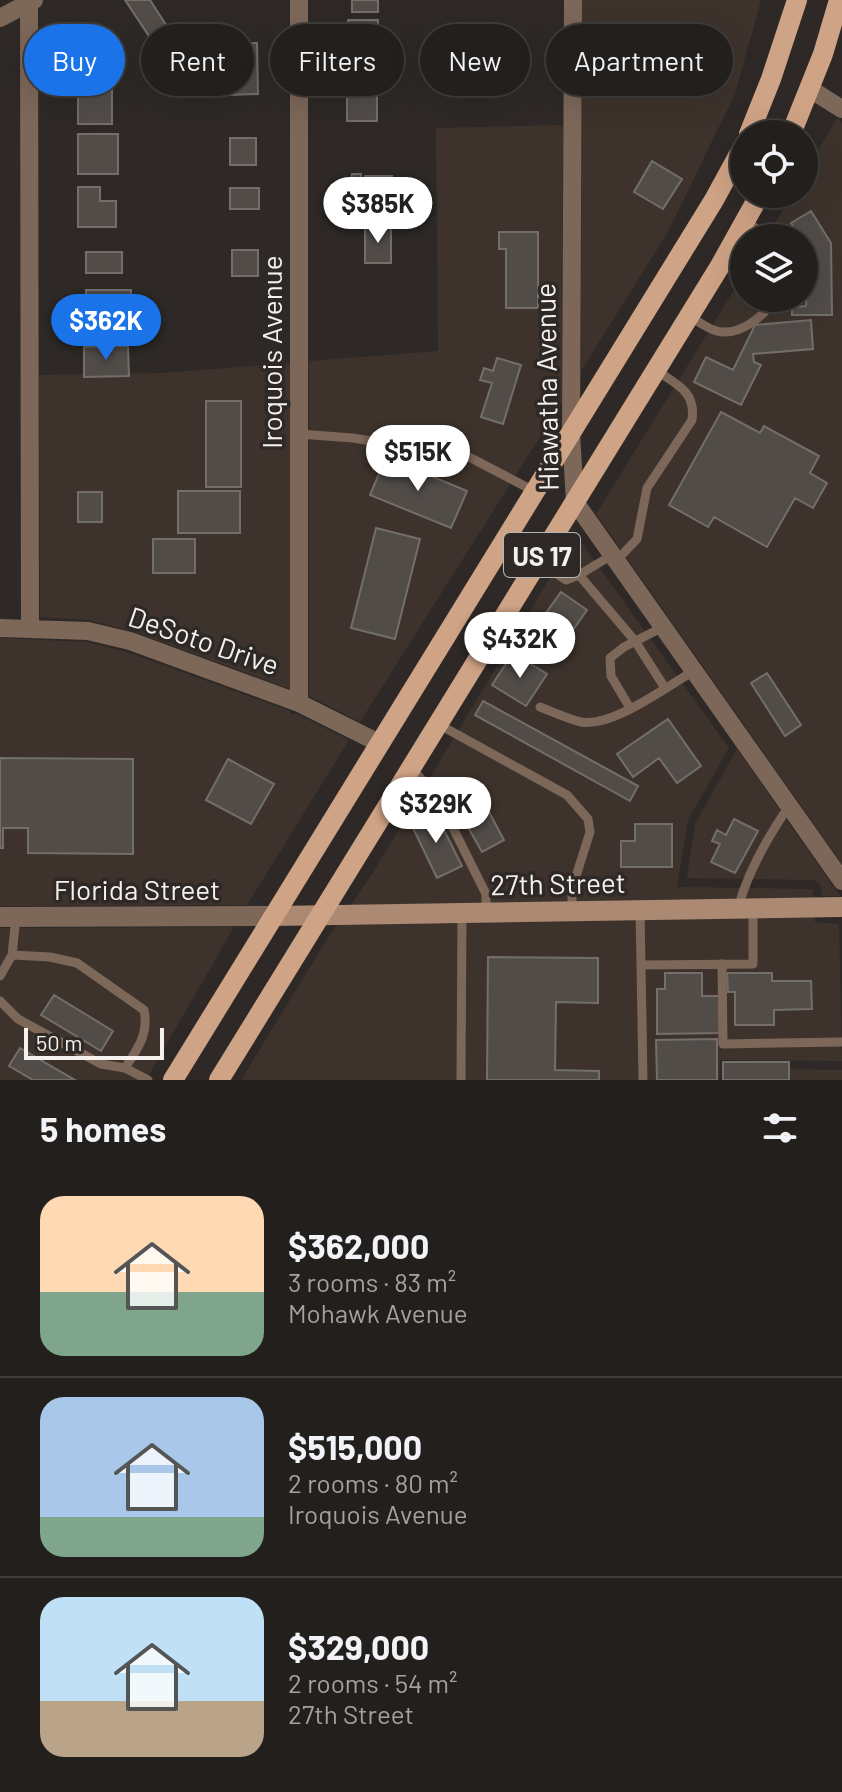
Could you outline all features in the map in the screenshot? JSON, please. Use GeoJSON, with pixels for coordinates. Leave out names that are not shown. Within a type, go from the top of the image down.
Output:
{"type":"FeatureCollection","features":[{"type":"Feature","properties":{"kind":"main road"},"geometry":{"type":"LineString","coordinates":[[755,120],[797,0]]}},
{"type":"Feature","properties":{"kind":"main road"},"geometry":{"type":"LineString","coordinates":[[797,120],[838,18],[839,0]]}},
{"type":"Feature","properties":{"kind":"main road","name":"US 17"},"geometry":{"type":"LineString","coordinates":[[173,1080],[730,171]]}},
{"type":"Feature","properties":{"kind":"main road","name":"US 17"},"geometry":{"type":"LineString","coordinates":[[219,1080],[656,370],[752,208]]}},
{"type":"Feature","properties":{"kind":"main road","name":"27th Street"},"geometry":{"type":"LineString","coordinates":[[274,916],[842,907]]}},
{"type":"Feature","properties":{"kind":"street","name":"Iroquois Avenue"},"geometry":{"type":"LineString","coordinates":[[299,0],[299,703]]}},
{"type":"Feature","properties":{"kind":"street","name":"Hiawatha Avenue"},"geometry":{"type":"LineString","coordinates":[[573,0],[571,433],[575,502],[842,881]]}},
{"type":"Feature","properties":{"kind":"street"},"geometry":{"type":"LineString","coordinates":[[0,18],[30,1],[30,627]]}},
{"type":"Feature","properties":{"kind":"street"},"geometry":{"type":"LineString","coordinates":[[810,89],[842,109]]}},
{"type":"Feature","properties":{"kind":"street","name":"DeSoto Drive"},"geometry":{"type":"LineString","coordinates":[[0,628],[88,631],[130,641],[299,703],[379,743]]}},
{"type":"Feature","properties":{"kind":"street","name":"Florida Street"},"geometry":{"type":"LineString","coordinates":[[8,917],[274,916]]}},
{"type":"Feature","properties":{"kind":"lane"},"geometry":{"type":"LineString","coordinates":[[745,221],[749,224]]}},
{"type":"Feature","properties":{"kind":"lane"},"geometry":{"type":"LineString","coordinates":[[689,316],[715,331],[727,333],[743,328],[764,312]]}},
{"type":"Feature","properties":{"kind":"lane"},"geometry":{"type":"LineString","coordinates":[[538,561],[566,580],[614,558],[637,539],[647,488],[692,420],[694,407],[690,397],[656,370]]}},
{"type":"Feature","properties":{"kind":"lane"},"geometry":{"type":"LineString","coordinates":[[299,434],[353,438],[469,457],[535,491]]}},
{"type":"Feature","properties":{"kind":"lane"},"geometry":{"type":"LineString","coordinates":[[579,575],[635,641],[665,688]]}},
{"type":"Feature","properties":{"kind":"lane"},"geometry":{"type":"LineString","coordinates":[[630,708],[611,676],[610,658],[663,627]]}},
{"type":"Feature","properties":{"kind":"lane"},"geometry":{"type":"LineString","coordinates":[[540,707],[583,722],[600,721],[630,708],[694,671]]}},
{"type":"Feature","properties":{"kind":"lane"},"geometry":{"type":"LineString","coordinates":[[438,724],[567,795],[581,809],[588,819],[590,832],[572,889],[572,911]]}},
{"type":"Feature","properties":{"kind":"lane"},"geometry":{"type":"LineString","coordinates":[[411,768],[441,804],[486,894],[486,912]]}},
{"type":"Feature","properties":{"kind":"lane"},"geometry":{"type":"LineString","coordinates":[[641,965],[753,964],[744,884],[770,832],[789,806]]}},
{"type":"Feature","properties":{"kind":"lane"},"geometry":{"type":"LineString","coordinates":[[640,910],[643,1080]]}},
{"type":"Feature","properties":{"kind":"lane"},"geometry":{"type":"LineString","coordinates":[[461,1080],[462,912]]}},
{"type":"Feature","properties":{"kind":"lane"},"geometry":{"type":"LineString","coordinates":[[0,976],[12,955],[8,917]]}},
{"type":"Feature","properties":{"kind":"lane"},"geometry":{"type":"LineString","coordinates":[[12,955],[50,957],[77,963],[144,1010],[147,1024],[143,1041],[125,1068]]}},
{"type":"Feature","properties":{"kind":"lane"},"geometry":{"type":"LineString","coordinates":[[722,964],[723,1044],[842,1042]]}},
{"type":"Feature","properties":{"kind":"lane"},"geometry":{"type":"LineString","coordinates":[[0,1001],[18,1019],[101,1064],[125,1068],[148,1080]]}},
{"type":"Feature","properties":{"kind":"shaded area"},"geometry":{"type":"Polygon","coordinates":[[[582,0],[761,0],[735,94],[668,232],[581,371],[582,96],[733,96],[733,24],[582,24],[582,0]]]}},
{"type":"Feature","properties":{"kind":"shaded area"},"geometry":{"type":"Polygon","coordinates":[[[837,118],[842,123],[842,864],[596,514],[730,297],[730,312],[818,312],[818,224],[774,224],[784,208],[818,208],[818,150],[837,118]]]}},
{"type":"Feature","properties":{"kind":"shaded area"},"geometry":{"type":"Polygon","coordinates":[[[563,125],[562,402],[360,722],[309,696],[309,361],[438,351],[436,128],[563,125]]]}},
{"type":"Feature","properties":{"kind":"shaded area"},"geometry":{"type":"Polygon","coordinates":[[[290,363],[290,689],[132,631],[88,620],[40,617],[39,375],[161,373],[290,363]]]}},
{"type":"Feature","properties":{"kind":"shaded area"},"geometry":{"type":"Polygon","coordinates":[[[578,538],[729,748],[688,820],[677,887],[813,889],[815,922],[839,924],[842,1061],[720,1060],[719,1080],[241,1080],[324,944],[372,874],[568,548],[578,538]]]}},
{"type":"Feature","properties":{"kind":"shaded area"},"geometry":{"type":"Polygon","coordinates":[[[0,638],[86,642],[127,652],[290,711],[290,714],[297,714],[349,740],[247,905],[0,906],[0,638]]]}},
{"type":"Feature","properties":{"kind":"shaded area"},"geometry":{"type":"Polygon","coordinates":[[[737,749],[840,896],[822,896],[820,884],[814,880],[687,878],[695,824],[737,749]]]}},
{"type":"Feature","properties":{"kind":"shaded area"},"geometry":{"type":"Polygon","coordinates":[[[234,927],[146,1080],[0,1080],[0,928],[234,927]]]}},
{"type":"Feature","properties":{"kind":"shaded area"},"geometry":{"type":"Polygon","coordinates":[[[727,1069],[842,1070],[842,1080],[727,1080],[727,1069]]]}},
{"type":"Feature","properties":{"kind":"building"},"geometry":{"type":"Polygon","coordinates":[[[125,0],[150,0],[165,24],[141,24],[125,0]]]}},
{"type":"Feature","properties":{"kind":"building"},"geometry":{"type":"Polygon","coordinates":[[[352,0],[378,0],[378,12],[352,12],[352,0]]]}},
{"type":"Feature","properties":{"kind":"building"},"geometry":{"type":"Polygon","coordinates":[[[348,20],[378,20],[378,24],[348,24],[348,20]]]}},
{"type":"Feature","properties":{"kind":"building"},"geometry":{"type":"Polygon","coordinates":[[[254,43],[257,43],[258,94],[254,94],[254,43]]]}},
{"type":"Feature","properties":{"kind":"building"},"geometry":{"type":"Polygon","coordinates":[[[78,96],[112,96],[112,124],[78,124],[78,96]]]}},
{"type":"Feature","properties":{"kind":"building"},"geometry":{"type":"Polygon","coordinates":[[[347,96],[377,96],[377,121],[347,121],[347,96]]]}},
{"type":"Feature","properties":{"kind":"building"},"geometry":{"type":"Polygon","coordinates":[[[78,134],[118,134],[118,174],[78,174],[78,134]]]}},
{"type":"Feature","properties":{"kind":"building"},"geometry":{"type":"Polygon","coordinates":[[[230,138],[256,138],[256,165],[230,165],[230,138]]]}},
{"type":"Feature","properties":{"kind":"building"},"geometry":{"type":"Polygon","coordinates":[[[652,161],[682,179],[663,209],[634,192],[652,161]]]}},
{"type":"Feature","properties":{"kind":"building"},"geometry":{"type":"Polygon","coordinates":[[[352,174],[361,174],[361,192],[351,191],[352,174]]]}},
{"type":"Feature","properties":{"kind":"building"},"geometry":{"type":"Polygon","coordinates":[[[365,176],[392,176],[392,211],[365,211],[365,176]]]}},
{"type":"Feature","properties":{"kind":"building"},"geometry":{"type":"Polygon","coordinates":[[[78,187],[100,187],[100,201],[116,201],[116,227],[78,227],[78,187]]]}},
{"type":"Feature","properties":{"kind":"building"},"geometry":{"type":"Polygon","coordinates":[[[230,188],[259,188],[259,209],[230,209],[230,188]]]}},
{"type":"Feature","properties":{"kind":"building"},"geometry":{"type":"Polygon","coordinates":[[[811,211],[831,243],[832,315],[792,315],[792,312],[818,312],[818,224],[791,223],[811,211]]]}},
{"type":"Feature","properties":{"kind":"building"},"geometry":{"type":"Polygon","coordinates":[[[365,227],[391,227],[391,263],[365,263],[365,227]]]}},
{"type":"Feature","properties":{"kind":"building"},"geometry":{"type":"Polygon","coordinates":[[[499,232],[538,232],[538,308],[506,308],[506,249],[499,249],[499,232]]]}},
{"type":"Feature","properties":{"kind":"building"},"geometry":{"type":"Polygon","coordinates":[[[232,250],[258,250],[258,276],[232,276],[232,250]]]}},
{"type":"Feature","properties":{"kind":"building"},"geometry":{"type":"Polygon","coordinates":[[[86,252],[122,252],[122,273],[86,273],[86,252]]]}},
{"type":"Feature","properties":{"kind":"building"},"geometry":{"type":"Polygon","coordinates":[[[86,290],[131,290],[131,316],[86,316],[86,290]]]}},
{"type":"Feature","properties":{"kind":"building"},"geometry":{"type":"Polygon","coordinates":[[[811,320],[813,349],[753,354],[754,362],[761,365],[741,405],[694,382],[706,357],[733,370],[755,325],[811,320]]]}},
{"type":"Feature","properties":{"kind":"building"},"geometry":{"type":"Polygon","coordinates":[[[128,346],[129,376],[84,377],[84,347],[128,346]]]}},
{"type":"Feature","properties":{"kind":"building"},"geometry":{"type":"Polygon","coordinates":[[[497,358],[521,365],[503,424],[481,417],[492,383],[480,380],[484,368],[493,371],[497,358]]]}},
{"type":"Feature","properties":{"kind":"building"},"geometry":{"type":"Polygon","coordinates":[[[206,401],[241,401],[241,487],[206,487],[206,401]]]}},
{"type":"Feature","properties":{"kind":"building"},"geometry":{"type":"Polygon","coordinates":[[[721,412],[760,433],[764,426],[819,456],[810,473],[827,483],[813,508],[795,498],[767,547],[714,517],[708,527],[669,505],[721,412]]]}},
{"type":"Feature","properties":{"kind":"building"},"geometry":{"type":"Polygon","coordinates":[[[386,457],[467,491],[451,528],[370,495],[386,457]]]}},
{"type":"Feature","properties":{"kind":"building"},"geometry":{"type":"Polygon","coordinates":[[[178,491],[240,491],[240,533],[178,533],[178,491]]]}},
{"type":"Feature","properties":{"kind":"building"},"geometry":{"type":"Polygon","coordinates":[[[78,492],[102,492],[102,522],[78,522],[78,492]]]}},
{"type":"Feature","properties":{"kind":"building"},"geometry":{"type":"Polygon","coordinates":[[[376,528],[420,539],[395,639],[351,628],[376,528]]]}},
{"type":"Feature","properties":{"kind":"building"},"geometry":{"type":"Polygon","coordinates":[[[153,539],[195,539],[195,573],[153,573],[153,539]]]}},
{"type":"Feature","properties":{"kind":"building"},"geometry":{"type":"Polygon","coordinates":[[[561,592],[587,610],[554,657],[528,638],[561,592]]]}},
{"type":"Feature","properties":{"kind":"building"},"geometry":{"type":"Polygon","coordinates":[[[513,653],[547,674],[526,706],[492,685],[513,653]]]}},
{"type":"Feature","properties":{"kind":"building"},"geometry":{"type":"Polygon","coordinates":[[[767,673],[801,725],[785,736],[751,683],[767,673]]]}},
{"type":"Feature","properties":{"kind":"building"},"geometry":{"type":"Polygon","coordinates":[[[483,701],[638,786],[630,801],[475,715],[483,701]]]}},
{"type":"Feature","properties":{"kind":"building"},"geometry":{"type":"Polygon","coordinates":[[[668,719],[701,766],[677,783],[659,758],[633,777],[617,754],[668,719]]]}},
{"type":"Feature","properties":{"kind":"building"},"geometry":{"type":"Polygon","coordinates":[[[0,758],[133,759],[133,854],[28,853],[28,828],[3,828],[3,848],[0,848],[0,758]]]}},
{"type":"Feature","properties":{"kind":"building"},"geometry":{"type":"Polygon","coordinates":[[[228,759],[274,784],[251,824],[206,800],[228,759]]]}},
{"type":"Feature","properties":{"kind":"building"},"geometry":{"type":"Polygon","coordinates":[[[481,797],[504,840],[482,852],[458,810],[481,797]]]}},
{"type":"Feature","properties":{"kind":"building"},"geometry":{"type":"Polygon","coordinates":[[[435,812],[462,866],[437,878],[411,824],[435,812]]]}},
{"type":"Feature","properties":{"kind":"building"},"geometry":{"type":"Polygon","coordinates":[[[734,819],[758,831],[735,873],[711,862],[720,844],[712,841],[717,830],[726,835],[734,819]]]}},
{"type":"Feature","properties":{"kind":"building"},"geometry":{"type":"Polygon","coordinates":[[[635,824],[672,824],[672,867],[621,867],[621,841],[635,841],[635,824]]]}},
{"type":"Feature","properties":{"kind":"building"},"geometry":{"type":"Polygon","coordinates":[[[488,957],[598,958],[598,1003],[556,1002],[555,1070],[599,1071],[599,1080],[487,1080],[488,957]]]}},
{"type":"Feature","properties":{"kind":"building"},"geometry":{"type":"Polygon","coordinates":[[[665,973],[702,973],[702,996],[719,996],[720,1033],[657,1034],[657,989],[665,989],[665,973]]]}},
{"type":"Feature","properties":{"kind":"building"},"geometry":{"type":"Polygon","coordinates":[[[727,973],[772,973],[772,981],[811,981],[812,1009],[774,1010],[774,1025],[735,1025],[735,992],[728,992],[727,973]]]}},
{"type":"Feature","properties":{"kind":"building"},"geometry":{"type":"Polygon","coordinates":[[[54,995],[113,1031],[101,1051],[41,1015],[54,995]]]}},
{"type":"Feature","properties":{"kind":"building"},"geometry":{"type":"Polygon","coordinates":[[[717,1039],[717,1080],[657,1080],[656,1040],[717,1039]]]}},
{"type":"Feature","properties":{"kind":"building"},"geometry":{"type":"Polygon","coordinates":[[[20,1048],[75,1080],[33,1080],[9,1066],[20,1048]]]}},
{"type":"Feature","properties":{"kind":"building"},"geometry":{"type":"Polygon","coordinates":[[[723,1062],[789,1062],[789,1080],[723,1080],[723,1062]]]}}]}
